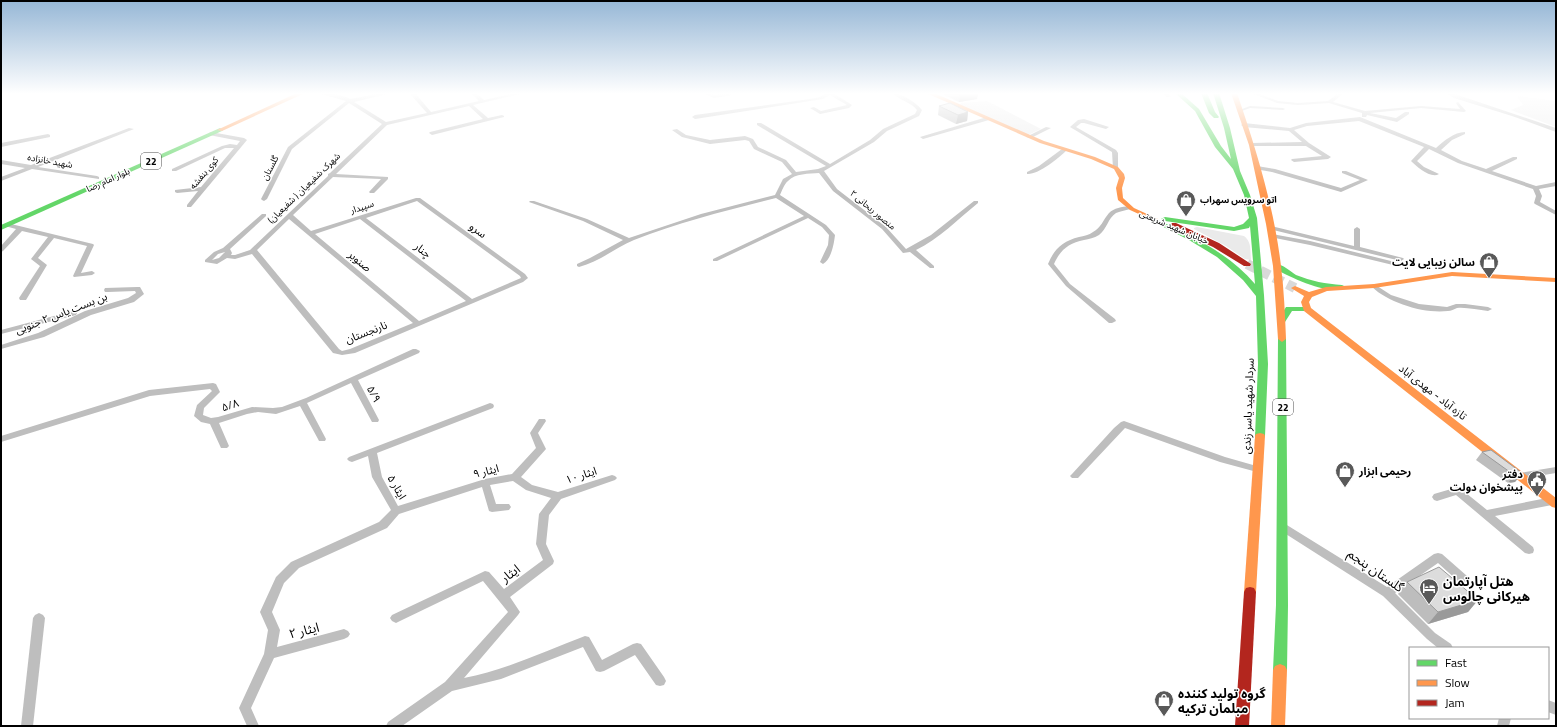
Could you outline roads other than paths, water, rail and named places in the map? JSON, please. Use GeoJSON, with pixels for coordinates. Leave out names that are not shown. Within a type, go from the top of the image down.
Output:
{"type":"FeatureCollection","features":[{"type":"Feature","properties":{"kind":"main road","name":"بلوار امام رضا"},"geometry":{"type":"LineString","coordinates":[[3,225],[97,178],[219,127]]}},
{"type":"Feature","properties":{"kind":"main road","name":"بلوار امام رضا"},"geometry":{"type":"LineString","coordinates":[[3,225],[225,127]]}},
{"type":"Feature","properties":{"kind":"main road"},"geometry":{"type":"LineString","coordinates":[[1005,127],[1064,150],[1093,158],[1116,168]]}},
{"type":"Feature","properties":{"kind":"main road"},"geometry":{"type":"LineString","coordinates":[[1207,127],[1218,147],[1237,171]]}},
{"type":"Feature","properties":{"kind":"main road","name":"22"},"geometry":{"type":"LineString","coordinates":[[1245,127],[1252,145],[1272,232],[1282,320],[1282,605],[1278,726]]}},
{"type":"Feature","properties":{"kind":"main road","name":"سردار شهید یاسر زندی"},"geometry":{"type":"LineString","coordinates":[[1227,128],[1237,171],[1247,195],[1253,218],[1260,295],[1263,364],[1242,726]]}},
{"type":"Feature","properties":{"kind":"main road","name":"خیابان شهید شریعتی"},"geometry":{"type":"LineString","coordinates":[[1116,168],[1121,174],[1122,178],[1119,188],[1120,200],[1129,208],[1143,215],[1192,233],[1247,264]]}},
{"type":"Feature","properties":{"kind":"main road"},"geometry":{"type":"LineString","coordinates":[[1143,215],[1234,229],[1246,226],[1253,218]]}},
{"type":"Feature","properties":{"kind":"main road"},"geometry":{"type":"LineString","coordinates":[[1143,215],[1194,239],[1224,256],[1247,277],[1260,295]]}},
{"type":"Feature","properties":{"kind":"main road"},"geometry":{"type":"LineString","coordinates":[[1277,266],[1288,275],[1309,284],[1321,286],[1374,286],[1452,274],[1556,280]]}},
{"type":"Feature","properties":{"kind":"main road"},"geometry":{"type":"LineString","coordinates":[[1282,320],[1289,310],[1296,308],[1307,309],[1305,302],[1309,295],[1326,289],[1342,286]]}},
{"type":"Feature","properties":{"kind":"main road"},"geometry":{"type":"LineString","coordinates":[[1295,288],[1309,295]]}},
{"type":"Feature","properties":{"kind":"main road","name":"تازه آباد - مهدی آباد"},"geometry":{"type":"LineString","coordinates":[[1307,309],[1554,502]]}},
{"type":"Feature","properties":{"kind":"street","name":"گلستان"},"geometry":{"type":"LineString","coordinates":[[264,199],[290,148],[316,127]]}},
{"type":"Feature","properties":{"kind":"street","name":"شهرک شفیعیان ( شفیعیان)"},"geometry":{"type":"LineString","coordinates":[[253,251],[288,214],[382,127]]}},
{"type":"Feature","properties":{"kind":"street"},"geometry":{"type":"LineString","coordinates":[[432,133],[458,127]]}},
{"type":"Feature","properties":{"kind":"street"},"geometry":{"type":"LineString","coordinates":[[764,127],[830,166]]}},
{"type":"Feature","properties":{"kind":"street"},"geometry":{"type":"LineString","coordinates":[[777,196],[785,180],[795,174],[820,170],[830,166],[872,141],[885,130],[892,127]]}},
{"type":"Feature","properties":{"kind":"street"},"geometry":{"type":"LineString","coordinates":[[923,137],[959,127]]}},
{"type":"Feature","properties":{"kind":"street"},"geometry":{"type":"LineString","coordinates":[[1074,127],[1073,128],[1114,151],[1116,168]]}},
{"type":"Feature","properties":{"kind":"street"},"geometry":{"type":"LineString","coordinates":[[1262,127],[1290,130],[1300,127]]}},
{"type":"Feature","properties":{"kind":"street"},"geometry":{"type":"LineString","coordinates":[[1380,127],[1428,146],[1460,162],[1536,188],[1556,184]]}},
{"type":"Feature","properties":{"kind":"street"},"geometry":{"type":"LineString","coordinates":[[1029,137],[1048,128]]}},
{"type":"Feature","properties":{"kind":"street"},"geometry":{"type":"LineString","coordinates":[[1,179],[131,129]]}},
{"type":"Feature","properties":{"kind":"street"},"geometry":{"type":"LineString","coordinates":[[675,130],[684,136],[710,142],[745,138],[751,140],[756,148],[784,161],[795,174]]}},
{"type":"Feature","properties":{"kind":"street"},"geometry":{"type":"LineString","coordinates":[[1290,130],[1307,144],[1328,157],[1294,160]]}},
{"type":"Feature","properties":{"kind":"street"},"geometry":{"type":"LineString","coordinates":[[1437,150],[1450,139],[1463,133]]}},
{"type":"Feature","properties":{"kind":"street"},"geometry":{"type":"LineString","coordinates":[[174,170],[224,147],[237,147],[244,140],[211,134]]}},
{"type":"Feature","properties":{"kind":"street","name":"شهید خانزاده"},"geometry":{"type":"LineString","coordinates":[[1,146],[48,136]]}},
{"type":"Feature","properties":{"kind":"street"},"geometry":{"type":"LineString","coordinates":[[1252,145],[1307,144]]}},
{"type":"Feature","properties":{"kind":"street"},"geometry":{"type":"LineString","coordinates":[[1428,146],[1414,161],[1422,168],[1436,174]]}},
{"type":"Feature","properties":{"kind":"street","name":"کوی بنفشه"},"geometry":{"type":"LineString","coordinates":[[188,206],[237,147]]}},
{"type":"Feature","properties":{"kind":"street"},"geometry":{"type":"LineString","coordinates":[[1029,173],[1041,167],[1064,150]]}},
{"type":"Feature","properties":{"kind":"street"},"geometry":{"type":"LineString","coordinates":[[1487,171],[1515,158]]}},
{"type":"Feature","properties":{"kind":"street","name":"شهید خانزاده"},"geometry":{"type":"LineString","coordinates":[[1,162],[97,178]]}},
{"type":"Feature","properties":{"kind":"street"},"geometry":{"type":"LineString","coordinates":[[1257,168],[1273,170],[1341,190],[1365,180],[1344,172]]}},
{"type":"Feature","properties":{"kind":"street","name":"منصور ریحانی ۲"},"geometry":{"type":"LineString","coordinates":[[820,170],[835,190],[884,228],[905,252],[912,250]]}},
{"type":"Feature","properties":{"kind":"street"},"geometry":{"type":"LineString","coordinates":[[330,175],[386,178],[372,192]]}},
{"type":"Feature","properties":{"kind":"street"},"geometry":{"type":"LineString","coordinates":[[1536,188],[1539,196],[1537,202],[1556,213]]}},
{"type":"Feature","properties":{"kind":"street"},"geometry":{"type":"LineString","coordinates":[[177,191],[202,189]]}},
{"type":"Feature","properties":{"kind":"street"},"geometry":{"type":"LineString","coordinates":[[579,265],[589,262],[611,248],[629,240],[713,212],[777,196],[824,226],[832,235],[831,245],[822,262]]}},
{"type":"Feature","properties":{"kind":"street","name":"سپیدار"},"geometry":{"type":"LineString","coordinates":[[310,233],[418,200]]}},
{"type":"Feature","properties":{"kind":"street","name":"سرو"},"geometry":{"type":"LineString","coordinates":[[418,200],[525,278]]}},
{"type":"Feature","properties":{"kind":"street"},"geometry":{"type":"LineString","coordinates":[[532,202],[584,220],[629,240]]}},
{"type":"Feature","properties":{"kind":"street"},"geometry":{"type":"LineString","coordinates":[[932,267],[912,250],[939,234],[956,217],[976,202]]}},
{"type":"Feature","properties":{"kind":"street"},"geometry":{"type":"LineString","coordinates":[[1112,321],[1068,285],[1051,264],[1055,252],[1068,242],[1093,236],[1099,232],[1113,212],[1118,209],[1129,208]]}},
{"type":"Feature","properties":{"kind":"street","name":"صنوبر"},"geometry":{"type":"LineString","coordinates":[[288,214],[418,324]]}},
{"type":"Feature","properties":{"kind":"street"},"geometry":{"type":"LineString","coordinates":[[253,251],[235,257],[225,253],[264,215]]}},
{"type":"Feature","properties":{"kind":"street"},"geometry":{"type":"LineString","coordinates":[[715,260],[808,216]]}},
{"type":"Feature","properties":{"kind":"street","name":"چنار"},"geometry":{"type":"LineString","coordinates":[[361,217],[471,301]]}},
{"type":"Feature","properties":{"kind":"street"},"geometry":{"type":"LineString","coordinates":[[3,225],[91,245],[76,276],[92,273]]}},
{"type":"Feature","properties":{"kind":"street"},"geometry":{"type":"LineString","coordinates":[[1,250],[21,228]]}},
{"type":"Feature","properties":{"kind":"street"},"geometry":{"type":"LineString","coordinates":[[1357,229],[1357,248]]}},
{"type":"Feature","properties":{"kind":"street"},"geometry":{"type":"LineString","coordinates":[[1272,232],[1357,248],[1401,259]]}},
{"type":"Feature","properties":{"kind":"street"},"geometry":{"type":"LineString","coordinates":[[1272,232],[1310,243],[1393,263]]}},
{"type":"Feature","properties":{"kind":"street"},"geometry":{"type":"LineString","coordinates":[[23,298],[44,265],[34,259],[52,236]]}},
{"type":"Feature","properties":{"kind":"street","name":"نارنجستان"},"geometry":{"type":"LineString","coordinates":[[253,251],[336,351],[342,353],[352,351],[418,324],[525,278]]}},
{"type":"Feature","properties":{"kind":"street"},"geometry":{"type":"LineString","coordinates":[[1374,286],[1388,296],[1404,302],[1448,309],[1456,306],[1488,309]]}},
{"type":"Feature","properties":{"kind":"street","name":"بن بست یاس ۲ جنوبی"},"geometry":{"type":"LineString","coordinates":[[1,348],[41,335],[61,327],[88,313],[131,300],[140,294],[138,289],[108,290]]}},
{"type":"Feature","properties":{"kind":"street"},"geometry":{"type":"LineString","coordinates":[[1,332],[73,313]]}},
{"type":"Feature","properties":{"kind":"street","name":"۵/۸"},"geometry":{"type":"LineString","coordinates":[[1,439],[149,393],[213,386],[216,392],[200,407],[198,416],[203,420],[214,422],[252,410],[263,409],[275,411],[303,403],[416,351]]}},
{"type":"Feature","properties":{"kind":"street","name":"۵/۹"},"geometry":{"type":"LineString","coordinates":[[353,379],[375,420]]}},
{"type":"Feature","properties":{"kind":"street"},"geometry":{"type":"LineString","coordinates":[[303,403],[322,439]]}},
{"type":"Feature","properties":{"kind":"street"},"geometry":{"type":"LineString","coordinates":[[352,459],[490,406]]}},
{"type":"Feature","properties":{"kind":"street","name":"ایثار ۹"},"geometry":{"type":"LineString","coordinates":[[396,511],[485,482],[515,477],[541,449],[534,433],[542,421]]}},
{"type":"Feature","properties":{"kind":"street"},"geometry":{"type":"LineString","coordinates":[[214,422],[224,446]]}},
{"type":"Feature","properties":{"kind":"street"},"geometry":{"type":"LineString","coordinates":[[1075,476],[1106,441],[1124,424],[1223,460],[1258,470]]}},
{"type":"Feature","properties":{"kind":"street","name":"ایثار ۵"},"geometry":{"type":"LineString","coordinates":[[372,451],[377,477],[396,511]]}},
{"type":"Feature","properties":{"kind":"street"},"geometry":{"type":"LineString","coordinates":[[1520,476],[1556,470]]}},
{"type":"Feature","properties":{"kind":"street"},"geometry":{"type":"LineString","coordinates":[[515,477],[529,488],[558,496]]}},
{"type":"Feature","properties":{"kind":"street","name":"ایثار ۱۰"},"geometry":{"type":"LineString","coordinates":[[558,496],[612,478]]}},
{"type":"Feature","properties":{"kind":"street"},"geometry":{"type":"LineString","coordinates":[[485,482],[492,508],[506,507]]}},
{"type":"Feature","properties":{"kind":"street"},"geometry":{"type":"LineString","coordinates":[[1437,497],[1458,491],[1529,550]]}},
{"type":"Feature","properties":{"kind":"street","name":"ایثار"},"geometry":{"type":"LineString","coordinates":[[392,726],[449,686],[514,612],[503,596],[549,561],[541,544],[544,514],[558,496]]}},
{"type":"Feature","properties":{"kind":"street"},"geometry":{"type":"LineString","coordinates":[[1486,514],[1554,502]]}},
{"type":"Feature","properties":{"kind":"street"},"geometry":{"type":"LineString","coordinates":[[253,726],[245,708],[270,654],[274,630],[266,612],[280,580],[295,564],[383,525],[396,511]]}},
{"type":"Feature","properties":{"kind":"street","name":"گلستان پنجم"},"geometry":{"type":"LineString","coordinates":[[1282,526],[1387,593],[1431,636],[1446,647]]}},
{"type":"Feature","properties":{"kind":"street"},"geometry":{"type":"LineString","coordinates":[[1387,593],[1438,557],[1463,579]]}},
{"type":"Feature","properties":{"kind":"street"},"geometry":{"type":"LineString","coordinates":[[396,618],[485,574],[503,596]]}},
{"type":"Feature","properties":{"kind":"street"},"geometry":{"type":"LineString","coordinates":[[27,726],[39,618]]}},
{"type":"Feature","properties":{"kind":"street","name":"ایثار ۲"},"geometry":{"type":"LineString","coordinates":[[270,654],[344,634]]}},
{"type":"Feature","properties":{"kind":"street"},"geometry":{"type":"LineString","coordinates":[[449,686],[468,683],[545,658],[585,641],[600,667],[638,648],[660,681]]}},
{"type":"Feature","properties":{"kind":"tunnel"},"geometry":{"type":"LineString","coordinates":[[1247,264],[1295,288]]}},
{"type":"Feature","properties":{"kind":"place","name":"اتو سرویس سهراب"},"geometry":{"type":"Point","coordinates":[1186,217]}},
{"type":"Feature","properties":{"kind":"place","name":"سالن زیبایی لایت"},"geometry":{"type":"Point","coordinates":[1489,279]}},
{"type":"Feature","properties":{"kind":"place","name":"رحیمی ابزار"},"geometry":{"type":"Point","coordinates":[1345,488]}},
{"type":"Feature","properties":{"kind":"place","name":"دفتر پیشخوان دولت"},"geometry":{"type":"Point","coordinates":[1537,497]}},
{"type":"Feature","properties":{"kind":"place","name":"هتل آپارتمان هیرکانی چالوس"},"geometry":{"type":"Point","coordinates":[1429,605]}},
{"type":"Feature","properties":{"kind":"place","name":"گروه تولید کننده مبلمان ترکیه"},"geometry":{"type":"Point","coordinates":[1164,717]}}]}
